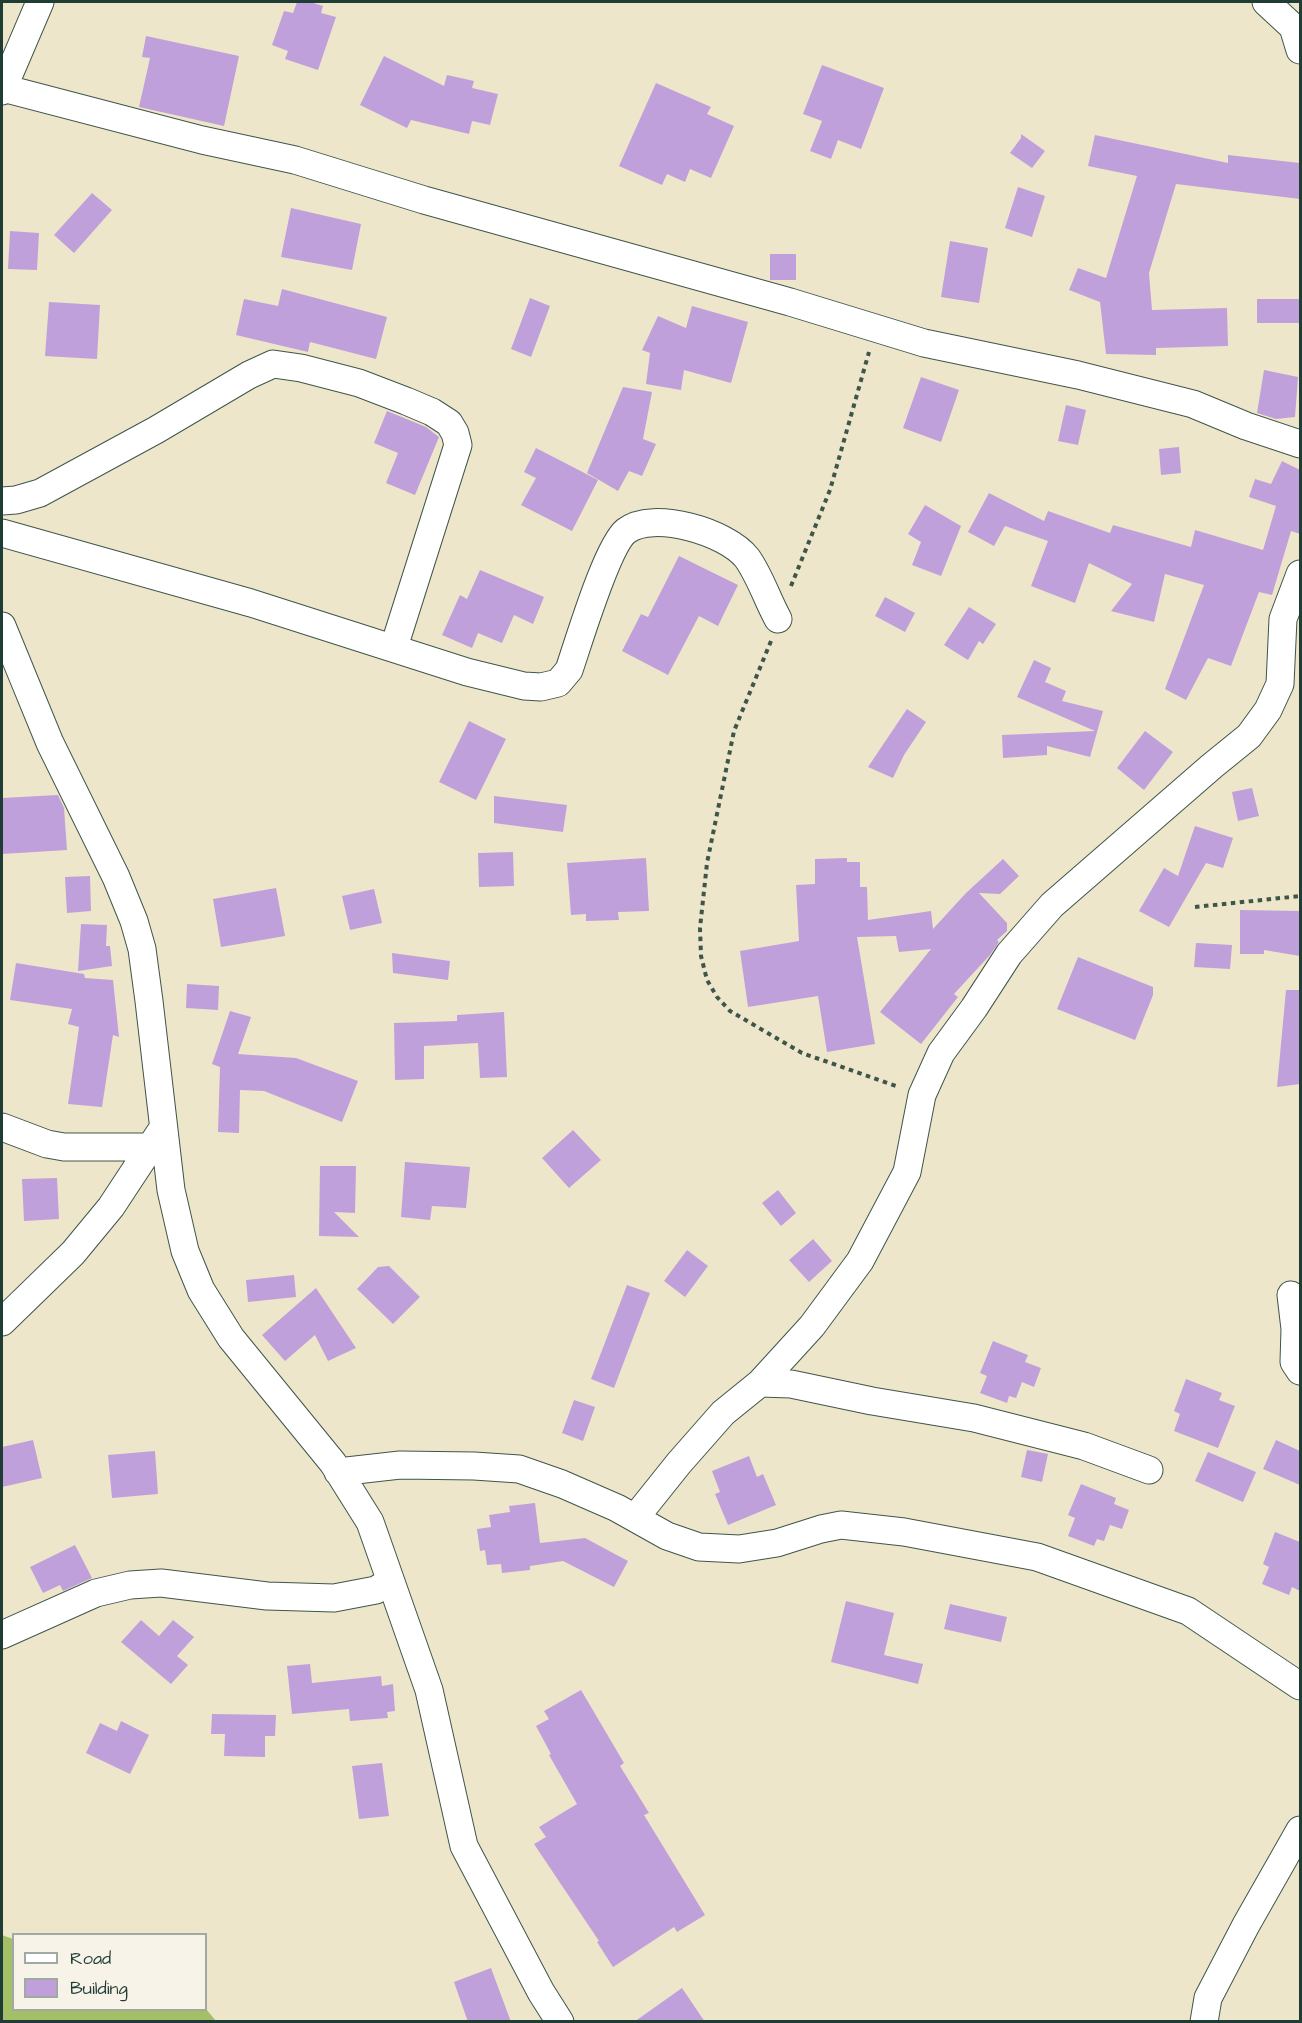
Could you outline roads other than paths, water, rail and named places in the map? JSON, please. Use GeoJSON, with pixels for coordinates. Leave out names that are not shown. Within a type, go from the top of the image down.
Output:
{"type":"FeatureCollection","features":[{"type":"Feature","properties":{"kind":"street"},"geometry":{"type":"LineString","coordinates":[[39,2],[2,89],[202,140],[295,160],[424,200],[790,302],[924,343],[1078,375],[1193,404],[1246,426],[1300,444]]}},
{"type":"Feature","properties":{"kind":"street"},"geometry":{"type":"LineString","coordinates":[[1266,2],[1293,27],[1300,50]]}},
{"type":"Feature","properties":{"kind":"street"},"geometry":{"type":"LineString","coordinates":[[2,501],[16,500],[40,493],[156,430],[249,375],[273,364],[301,368],[359,383],[432,412],[449,423],[458,445],[394,647]]}},
{"type":"Feature","properties":{"kind":"street"},"geometry":{"type":"LineString","coordinates":[[2,533],[251,603],[467,672],[524,686],[541,687],[558,683],[569,670],[612,550],[624,532],[641,523],[656,522],[681,526],[712,534],[735,546],[756,572],[778,619]]}},
{"type":"Feature","properties":{"kind":"street"},"geometry":{"type":"LineString","coordinates":[[635,1518],[723,1413],[760,1383],[812,1326],[860,1261],[907,1172],[922,1095],[941,1053],[1009,954],[1052,905],[1249,736],[1268,710],[1290,687],[1283,619],[1300,574]]}},
{"type":"Feature","properties":{"kind":"street"},"geometry":{"type":"LineString","coordinates":[[2,626],[50,743],[116,877],[134,921],[145,970],[157,1137],[184,1251],[201,1290],[231,1338],[338,1472],[370,1522],[429,1690],[464,1846],[541,1992],[560,2022]]}},
{"type":"Feature","properties":{"kind":"street"},"geometry":{"type":"LineString","coordinates":[[2,1127],[47,1144],[64,1147],[157,1137]]}},
{"type":"Feature","properties":{"kind":"street"},"geometry":{"type":"LineString","coordinates":[[2,1322],[74,1253],[111,1207],[157,1137]]}},
{"type":"Feature","properties":{"kind":"street"},"geometry":{"type":"LineString","coordinates":[[1291,1295],[1295,1329],[1294,1362],[1300,1371]]}},
{"type":"Feature","properties":{"kind":"street"},"geometry":{"type":"LineString","coordinates":[[760,1383],[791,1384],[883,1403],[974,1418],[1084,1446],[1149,1470]]}},
{"type":"Feature","properties":{"kind":"street"},"geometry":{"type":"LineString","coordinates":[[338,1472],[400,1465],[519,1469],[562,1484],[617,1508],[667,1536],[699,1547],[739,1549],[841,1525],[904,1532],[1037,1557],[1188,1611],[1300,1686]]}},
{"type":"Feature","properties":{"kind":"street"},"geometry":{"type":"LineString","coordinates":[[2,1635],[96,1593],[130,1585],[160,1583],[267,1596],[334,1598],[376,1590],[390,1581]]}},
{"type":"Feature","properties":{"kind":"street"},"geometry":{"type":"LineString","coordinates":[[1204,2022],[1208,1998],[1300,1830]]}}]}
